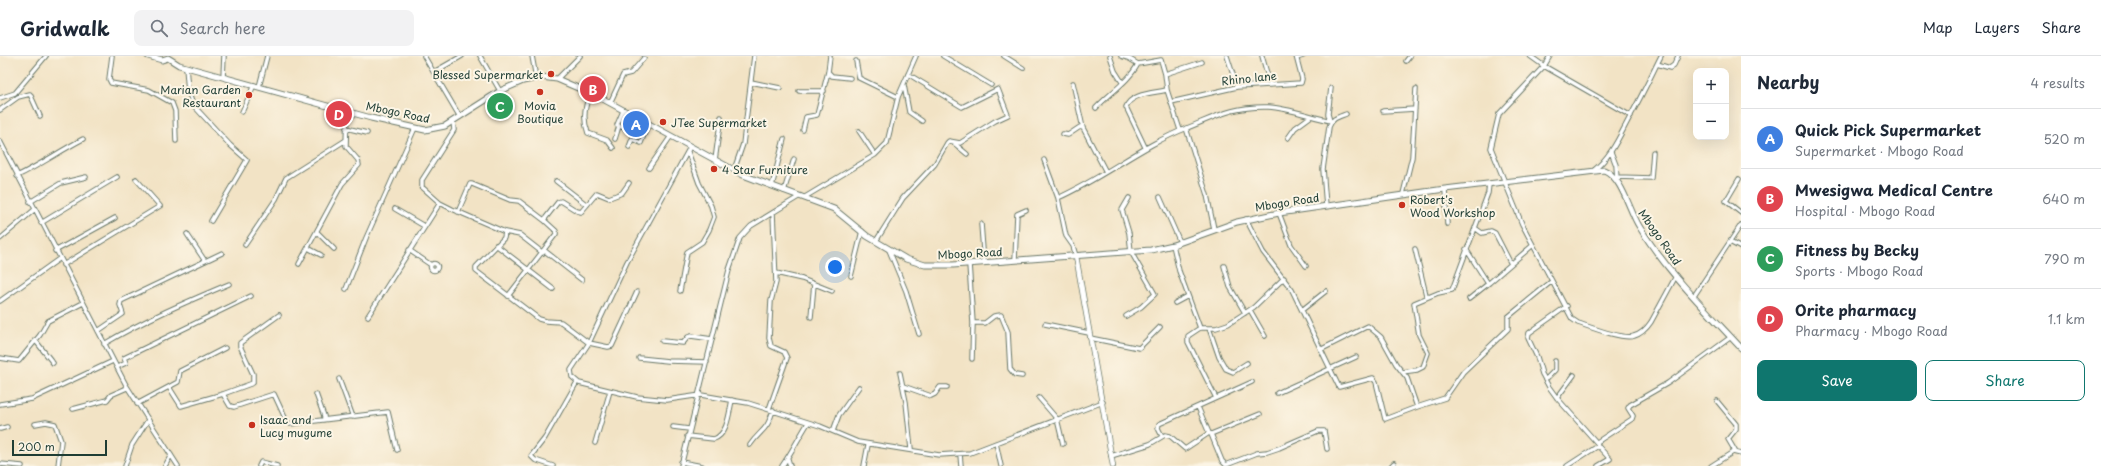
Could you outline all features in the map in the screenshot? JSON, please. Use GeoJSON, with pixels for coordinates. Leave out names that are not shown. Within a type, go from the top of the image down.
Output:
{"type":"FeatureCollection","features":[{"type":"Feature","properties":{"kind":"main road","name":"Mbogo Road"},"geometry":{"type":"LineString","coordinates":[[148,56],[162,60],[168,57],[179,65],[186,67],[347,111],[415,128],[433,130],[460,117],[500,91],[523,81],[536,78],[557,79],[591,93],[610,103],[671,136],[689,149],[784,191],[806,197],[834,209],[889,250],[906,259],[925,264],[969,264],[1132,252],[1173,245],[1214,229],[1246,219],[1279,213],[1403,194],[1604,170],[1617,178],[1634,220],[1652,246],[1676,276],[1741,348]]}},
{"type":"Feature","properties":{"kind":"street"},"geometry":{"type":"LineString","coordinates":[[0,98],[15,93],[46,56]]}},
{"type":"Feature","properties":{"kind":"street"},"geometry":{"type":"LineString","coordinates":[[112,56],[111,83],[149,90],[172,103],[175,111],[176,141]]}},
{"type":"Feature","properties":{"kind":"street"},"geometry":{"type":"LineString","coordinates":[[223,77],[224,56]]}},
{"type":"Feature","properties":{"kind":"street"},"geometry":{"type":"LineString","coordinates":[[242,112],[256,86],[267,56]]}},
{"type":"Feature","properties":{"kind":"street"},"geometry":{"type":"LineString","coordinates":[[424,56],[460,117]]}},
{"type":"Feature","properties":{"kind":"street"},"geometry":{"type":"LineString","coordinates":[[434,72],[462,56]]}},
{"type":"Feature","properties":{"kind":"street"},"geometry":{"type":"LineString","coordinates":[[480,56],[500,91]]}},
{"type":"Feature","properties":{"kind":"street"},"geometry":{"type":"LineString","coordinates":[[532,56],[536,78]]}},
{"type":"Feature","properties":{"kind":"street"},"geometry":{"type":"LineString","coordinates":[[557,79],[580,56]]}},
{"type":"Feature","properties":{"kind":"street"},"geometry":{"type":"LineString","coordinates":[[734,170],[743,144],[754,56]]}},
{"type":"Feature","properties":{"kind":"street"},"geometry":{"type":"LineString","coordinates":[[803,130],[806,117],[818,115],[828,72],[830,56]]}},
{"type":"Feature","properties":{"kind":"street"},"geometry":{"type":"LineString","coordinates":[[806,197],[874,154],[889,139],[898,97],[904,85],[914,56]]}},
{"type":"Feature","properties":{"kind":"street"},"geometry":{"type":"LineString","coordinates":[[943,56],[991,85]]}},
{"type":"Feature","properties":{"kind":"street"},"geometry":{"type":"LineString","coordinates":[[1004,56],[1023,68]]}},
{"type":"Feature","properties":{"kind":"street"},"geometry":{"type":"LineString","coordinates":[[1110,56],[1115,72],[1122,82]]}},
{"type":"Feature","properties":{"kind":"street"},"geometry":{"type":"LineString","coordinates":[[1121,56],[1138,64],[1161,58],[1167,90],[1180,130]]}},
{"type":"Feature","properties":{"kind":"street"},"geometry":{"type":"LineString","coordinates":[[1227,56],[1237,87]]}},
{"type":"Feature","properties":{"kind":"street"},"geometry":{"type":"LineString","coordinates":[[1262,56],[1270,84]]}},
{"type":"Feature","properties":{"kind":"street"},"geometry":{"type":"LineString","coordinates":[[1297,57],[1303,56]]}},
{"type":"Feature","properties":{"kind":"street"},"geometry":{"type":"LineString","coordinates":[[1406,61],[1410,56]]}},
{"type":"Feature","properties":{"kind":"street"},"geometry":{"type":"LineString","coordinates":[[1530,56],[1544,66],[1631,116]]}},
{"type":"Feature","properties":{"kind":"street"},"geometry":{"type":"LineString","coordinates":[[1550,56],[1544,66],[1507,103],[1496,120],[1492,148],[1517,214],[1572,319],[1578,324],[1624,336],[1634,336],[1646,329],[1651,322],[1676,276]]}},
{"type":"Feature","properties":{"kind":"street"},"geometry":{"type":"LineString","coordinates":[[1593,171],[1602,164],[1611,152],[1661,56]]}},
{"type":"Feature","properties":{"kind":"street"},"geometry":{"type":"LineString","coordinates":[[1657,64],[1667,68],[1672,67],[1678,56]]}},
{"type":"Feature","properties":{"kind":"street","name":"Rhino lane"},"geometry":{"type":"LineString","coordinates":[[1171,102],[1237,87],[1301,83],[1302,79],[1297,57]]}},
{"type":"Feature","properties":{"kind":"street"},"geometry":{"type":"LineString","coordinates":[[610,103],[623,75],[631,73],[644,58]]}},
{"type":"Feature","properties":{"kind":"street"},"geometry":{"type":"LineString","coordinates":[[856,61],[859,78],[898,97]]}},
{"type":"Feature","properties":{"kind":"street"},"geometry":{"type":"LineString","coordinates":[[1165,74],[1202,62]]}},
{"type":"Feature","properties":{"kind":"street"},"geometry":{"type":"LineString","coordinates":[[1096,108],[1122,82],[1132,75],[1138,64]]}},
{"type":"Feature","properties":{"kind":"street"},"geometry":{"type":"LineString","coordinates":[[186,67],[188,92],[193,105],[230,145],[247,160],[211,221]]}},
{"type":"Feature","properties":{"kind":"street"},"geometry":{"type":"LineString","coordinates":[[828,72],[832,76],[850,78]]}},
{"type":"Feature","properties":{"kind":"street"},"geometry":{"type":"LineString","coordinates":[[908,74],[962,107],[996,89],[999,91],[1008,116],[995,121],[960,143],[955,144]]}},
{"type":"Feature","properties":{"kind":"street"},"geometry":{"type":"LineString","coordinates":[[751,82],[780,88]]}},
{"type":"Feature","properties":{"kind":"street"},"geometry":{"type":"LineString","coordinates":[[1073,83],[1083,128],[1106,172]]}},
{"type":"Feature","properties":{"kind":"street"},"geometry":{"type":"LineString","coordinates":[[904,85],[909,112],[922,121]]}},
{"type":"Feature","properties":{"kind":"street"},"geometry":{"type":"LineString","coordinates":[[1326,206],[1323,169],[1330,121],[1328,114],[1331,88]]}},
{"type":"Feature","properties":{"kind":"street"},"geometry":{"type":"LineString","coordinates":[[1403,194],[1412,157],[1416,89]]}},
{"type":"Feature","properties":{"kind":"street"},"geometry":{"type":"LineString","coordinates":[[1145,147],[1126,107],[1127,104],[1134,97],[1167,90]]}},
{"type":"Feature","properties":{"kind":"street"},"geometry":{"type":"LineString","coordinates":[[799,91],[824,91]]}},
{"type":"Feature","properties":{"kind":"street"},"geometry":{"type":"LineString","coordinates":[[591,93],[588,98],[584,120],[588,133],[607,140],[613,148]]}},
{"type":"Feature","properties":{"kind":"street"},"geometry":{"type":"LineString","coordinates":[[0,110],[18,97],[30,94],[40,116]]}},
{"type":"Feature","properties":{"kind":"street"},"geometry":{"type":"LineString","coordinates":[[1058,198],[1106,172],[1145,147],[1180,130],[1222,113],[1236,109],[1269,107],[1330,121],[1346,114]]}},
{"type":"Feature","properties":{"kind":"street"},"geometry":{"type":"LineString","coordinates":[[1383,111],[1415,109]]}},
{"type":"Feature","properties":{"kind":"street"},"geometry":{"type":"LineString","coordinates":[[299,264],[342,184],[359,165],[358,160],[346,148],[347,111]]}},
{"type":"Feature","properties":{"kind":"street"},"geometry":{"type":"LineString","coordinates":[[615,139],[619,126],[617,125],[623,111]]}},
{"type":"Feature","properties":{"kind":"street"},"geometry":{"type":"LineString","coordinates":[[619,126],[624,128],[630,115]]}},
{"type":"Feature","properties":{"kind":"street"},"geometry":{"type":"LineString","coordinates":[[715,160],[721,117]]}},
{"type":"Feature","properties":{"kind":"street"},"geometry":{"type":"LineString","coordinates":[[1288,138],[1295,128],[1310,117]]}},
{"type":"Feature","properties":{"kind":"street"},"geometry":{"type":"LineString","coordinates":[[453,121],[454,130],[422,183],[425,190],[440,203],[458,212],[505,232],[520,235],[582,280]]}},
{"type":"Feature","properties":{"kind":"street"},"geometry":{"type":"LineString","coordinates":[[629,147],[632,139],[642,143],[648,124]]}},
{"type":"Feature","properties":{"kind":"street"},"geometry":{"type":"LineString","coordinates":[[1063,134],[1068,135],[1080,127],[1083,128]]}},
{"type":"Feature","properties":{"kind":"street"},"geometry":{"type":"LineString","coordinates":[[346,128],[368,133]]}},
{"type":"Feature","properties":{"kind":"street"},"geometry":{"type":"LineString","coordinates":[[346,289],[366,238],[415,128]]}},
{"type":"Feature","properties":{"kind":"street"},"geometry":{"type":"LineString","coordinates":[[1186,128],[1206,195],[1214,229]]}},
{"type":"Feature","properties":{"kind":"street"},"geometry":{"type":"LineString","coordinates":[[859,131],[874,154]]}},
{"type":"Feature","properties":{"kind":"street"},"geometry":{"type":"LineString","coordinates":[[649,168],[671,136]]}},
{"type":"Feature","properties":{"kind":"street"},"geometry":{"type":"LineString","coordinates":[[17,176],[38,166],[60,151],[83,139]]}},
{"type":"Feature","properties":{"kind":"street"},"geometry":{"type":"LineString","coordinates":[[772,186],[784,139]]}},
{"type":"Feature","properties":{"kind":"street"},"geometry":{"type":"LineString","coordinates":[[244,245],[276,199],[286,178],[346,140]]}},
{"type":"Feature","properties":{"kind":"street"},"geometry":{"type":"LineString","coordinates":[[0,141],[59,259],[127,388],[178,466]]}},
{"type":"Feature","properties":{"kind":"street"},"geometry":{"type":"LineString","coordinates":[[876,241],[903,198],[935,164],[949,141],[967,154]]}},
{"type":"Feature","properties":{"kind":"street"},"geometry":{"type":"LineString","coordinates":[[680,291],[687,252],[702,242],[714,217],[711,206],[699,183],[689,149]]}},
{"type":"Feature","properties":{"kind":"street"},"geometry":{"type":"LineString","coordinates":[[689,149],[627,262],[589,343],[571,370],[572,377],[577,382],[632,397],[668,400],[698,396],[732,400],[771,410],[833,431],[868,445],[939,455],[960,454],[996,443],[1103,402]]}},
{"type":"Feature","properties":{"kind":"street"},"geometry":{"type":"LineString","coordinates":[[1611,152],[1617,178],[1650,178],[1653,152]]}},
{"type":"Feature","properties":{"kind":"street"},"geometry":{"type":"LineString","coordinates":[[784,191],[794,159]]}},
{"type":"Feature","properties":{"kind":"street"},"geometry":{"type":"LineString","coordinates":[[1044,160],[1058,198],[1066,236],[1073,246],[1076,256],[1103,402],[1113,466]]}},
{"type":"Feature","properties":{"kind":"street"},"geometry":{"type":"LineString","coordinates":[[30,202],[61,183],[86,176]]}},
{"type":"Feature","properties":{"kind":"street"},"geometry":{"type":"LineString","coordinates":[[41,223],[117,177]]}},
{"type":"Feature","properties":{"kind":"street"},"geometry":{"type":"LineString","coordinates":[[63,265],[160,206],[136,179]]}},
{"type":"Feature","properties":{"kind":"street"},"geometry":{"type":"LineString","coordinates":[[1739,179],[1726,201],[1741,214]]}},
{"type":"Feature","properties":{"kind":"street"},"geometry":{"type":"LineString","coordinates":[[556,181],[587,205]]}},
{"type":"Feature","properties":{"kind":"street"},"geometry":{"type":"LineString","coordinates":[[544,220],[559,201],[580,212],[597,193],[609,198],[622,193],[629,183]]}},
{"type":"Feature","properties":{"kind":"street"},"geometry":{"type":"LineString","coordinates":[[458,212],[470,184],[472,184],[510,200],[519,201],[557,232],[544,252],[508,296]]}},
{"type":"Feature","properties":{"kind":"street"},"geometry":{"type":"LineString","coordinates":[[1402,372],[1417,370],[1423,367],[1428,353],[1419,335],[1414,303],[1428,296],[1452,290],[1489,190],[1489,184]]}},
{"type":"Feature","properties":{"kind":"street"},"geometry":{"type":"LineString","coordinates":[[1445,189],[1446,224]]}},
{"type":"Feature","properties":{"kind":"street"},"geometry":{"type":"LineString","coordinates":[[702,466],[681,464],[729,270],[740,238],[752,226],[800,196]]}},
{"type":"Feature","properties":{"kind":"street"},"geometry":{"type":"LineString","coordinates":[[1160,197],[1180,242]]}},
{"type":"Feature","properties":{"kind":"street"},"geometry":{"type":"LineString","coordinates":[[1126,316],[1141,307],[1154,294],[1132,252],[1129,233],[1122,210],[1130,198]]}},
{"type":"Feature","properties":{"kind":"street"},"geometry":{"type":"LineString","coordinates":[[368,316],[440,203]]}},
{"type":"Feature","properties":{"kind":"street"},"geometry":{"type":"LineString","coordinates":[[395,209],[424,226]]}},
{"type":"Feature","properties":{"kind":"street"},"geometry":{"type":"LineString","coordinates":[[0,238],[34,210]]}},
{"type":"Feature","properties":{"kind":"street"},"geometry":{"type":"LineString","coordinates":[[1015,260],[1017,214],[1026,210]]}},
{"type":"Feature","properties":{"kind":"street"},"geometry":{"type":"LineString","coordinates":[[1279,213],[1291,245],[1306,266]]}},
{"type":"Feature","properties":{"kind":"street"},"geometry":{"type":"LineString","coordinates":[[750,445],[756,437],[767,428],[787,358],[784,352],[771,346],[769,338],[771,301],[776,287],[773,214]]}},
{"type":"Feature","properties":{"kind":"street"},"geometry":{"type":"LineString","coordinates":[[55,251],[115,218]]}},
{"type":"Feature","properties":{"kind":"street"},"geometry":{"type":"LineString","coordinates":[[1246,219],[1263,252],[1284,278],[1302,310],[1340,387],[1368,378],[1375,380],[1385,419],[1445,398],[1463,372],[1508,329],[1508,319],[1510,315],[1552,281]]}},
{"type":"Feature","properties":{"kind":"street"},"geometry":{"type":"LineString","coordinates":[[981,224],[984,263]]}},
{"type":"Feature","properties":{"kind":"street"},"geometry":{"type":"LineString","coordinates":[[1694,296],[1741,225]]}},
{"type":"Feature","properties":{"kind":"street"},"geometry":{"type":"LineString","coordinates":[[1475,228],[1482,233],[1491,231],[1495,233],[1511,264]]}},
{"type":"Feature","properties":{"kind":"street"},"geometry":{"type":"LineString","coordinates":[[851,276],[862,231]]}},
{"type":"Feature","properties":{"kind":"street"},"geometry":{"type":"LineString","coordinates":[[317,232],[334,249]]}},
{"type":"Feature","properties":{"kind":"street"},"geometry":{"type":"LineString","coordinates":[[505,232],[504,238],[476,269],[478,274],[542,320],[561,322],[589,343],[611,347],[636,292]]}},
{"type":"Feature","properties":{"kind":"street"},"geometry":{"type":"LineString","coordinates":[[186,234],[205,261]]}},
{"type":"Feature","properties":{"kind":"street"},"geometry":{"type":"LineString","coordinates":[[1730,242],[1741,248]]}},
{"type":"Feature","properties":{"kind":"street"},"geometry":{"type":"LineString","coordinates":[[1173,245],[1188,296],[1200,328]]}},
{"type":"Feature","properties":{"kind":"street"},"geometry":{"type":"LineString","coordinates":[[1469,299],[1533,245]]}},
{"type":"Feature","properties":{"kind":"street"},"geometry":{"type":"LineString","coordinates":[[496,246],[530,270],[553,289]]}},
{"type":"Feature","properties":{"kind":"street"},"geometry":{"type":"LineString","coordinates":[[308,248],[321,255]]}},
{"type":"Feature","properties":{"kind":"street"},"geometry":{"type":"LineString","coordinates":[[1415,249],[1426,295],[1428,296]]}},
{"type":"Feature","properties":{"kind":"street"},"geometry":{"type":"LineString","coordinates":[[1466,249],[1489,283]]}},
{"type":"Feature","properties":{"kind":"street"},"geometry":{"type":"LineString","coordinates":[[409,250],[431,265]]}},
{"type":"Feature","properties":{"kind":"street"},"geometry":{"type":"LineString","coordinates":[[889,250],[906,291],[919,334]]}},
{"type":"Feature","properties":{"kind":"street"},"geometry":{"type":"LineString","coordinates":[[98,331],[123,314],[120,305],[121,301],[222,254]]}},
{"type":"Feature","properties":{"kind":"street"},"geometry":{"type":"LineString","coordinates":[[0,301],[59,259]]}},
{"type":"Feature","properties":{"kind":"street"},"geometry":{"type":"LineString","coordinates":[[969,264],[973,323],[972,359]]}},
{"type":"Feature","properties":{"kind":"street"},"geometry":{"type":"LineString","coordinates":[[1224,266],[1230,287],[1245,313]]}},
{"type":"Feature","properties":{"kind":"street"},"geometry":{"type":"LineString","coordinates":[[776,273],[794,277],[832,291]]}},
{"type":"Feature","properties":{"kind":"street"},"geometry":{"type":"LineString","coordinates":[[1216,398],[1187,339],[1188,336],[1200,328],[1222,326],[1250,310],[1284,278]]}},
{"type":"Feature","properties":{"kind":"street"},"geometry":{"type":"LineString","coordinates":[[104,344],[126,331],[176,306],[228,284]]}},
{"type":"Feature","properties":{"kind":"street"},"geometry":{"type":"LineString","coordinates":[[811,317],[814,284]]}},
{"type":"Feature","properties":{"kind":"street"},"geometry":{"type":"LineString","coordinates":[[1302,310],[1326,292]]}},
{"type":"Feature","properties":{"kind":"street"},"geometry":{"type":"LineString","coordinates":[[117,368],[126,362],[124,358],[251,296]]}},
{"type":"Feature","properties":{"kind":"street"},"geometry":{"type":"LineString","coordinates":[[1174,303],[1188,296]]}},
{"type":"Feature","properties":{"kind":"street"},"geometry":{"type":"LineString","coordinates":[[0,358],[19,361],[48,321],[83,303]]}},
{"type":"Feature","properties":{"kind":"street"},"geometry":{"type":"LineString","coordinates":[[1566,306],[1528,334],[1529,340],[1545,380],[1557,398],[1610,459],[1598,466]]}},
{"type":"Feature","properties":{"kind":"street"},"geometry":{"type":"LineString","coordinates":[[1250,310],[1265,336]]}},
{"type":"Feature","properties":{"kind":"street"},"geometry":{"type":"LineString","coordinates":[[169,387],[181,406],[223,394],[253,383],[253,374],[240,346],[240,342],[279,315]]}},
{"type":"Feature","properties":{"kind":"street"},"geometry":{"type":"LineString","coordinates":[[973,323],[985,323],[994,316],[1001,315],[1008,332],[1010,369],[1015,374],[1022,376]]}},
{"type":"Feature","properties":{"kind":"street"},"geometry":{"type":"LineString","coordinates":[[1045,324],[1139,348],[1160,328]]}},
{"type":"Feature","properties":{"kind":"street"},"geometry":{"type":"LineString","coordinates":[[1322,349],[1368,326],[1380,337],[1396,364],[1409,381],[1417,407]]}},
{"type":"Feature","properties":{"kind":"street"},"geometry":{"type":"LineString","coordinates":[[1209,328],[1219,357],[1226,370],[1233,372],[1247,363]]}},
{"type":"Feature","properties":{"kind":"street"},"geometry":{"type":"LineString","coordinates":[[662,341],[683,343],[688,336],[712,339]]}},
{"type":"Feature","properties":{"kind":"street"},"geometry":{"type":"LineString","coordinates":[[1567,466],[1632,418],[1628,408],[1630,405],[1668,384],[1731,337]]}},
{"type":"Feature","properties":{"kind":"street"},"geometry":{"type":"LineString","coordinates":[[35,340],[53,363]]}},
{"type":"Feature","properties":{"kind":"street"},"geometry":{"type":"LineString","coordinates":[[138,404],[178,382],[180,371],[226,348]]}},
{"type":"Feature","properties":{"kind":"street"},"geometry":{"type":"LineString","coordinates":[[1277,393],[1356,357]]}},
{"type":"Feature","properties":{"kind":"street"},"geometry":{"type":"LineString","coordinates":[[638,358],[668,361],[707,362]]}},
{"type":"Feature","properties":{"kind":"street"},"geometry":{"type":"LineString","coordinates":[[0,404],[32,399],[113,361]]}},
{"type":"Feature","properties":{"kind":"street"},"geometry":{"type":"LineString","coordinates":[[1545,380],[1555,370],[1555,361]]}},
{"type":"Feature","properties":{"kind":"street"},"geometry":{"type":"LineString","coordinates":[[900,373],[911,450]]}},
{"type":"Feature","properties":{"kind":"street"},"geometry":{"type":"LineString","coordinates":[[1557,398],[1574,374]]}},
{"type":"Feature","properties":{"kind":"street"},"geometry":{"type":"LineString","coordinates":[[339,379],[353,417]]}},
{"type":"Feature","properties":{"kind":"street"},"geometry":{"type":"LineString","coordinates":[[553,466],[536,460],[531,456],[545,438],[577,382]]}},
{"type":"Feature","properties":{"kind":"street"},"geometry":{"type":"LineString","coordinates":[[1162,436],[1158,428],[1159,424],[1252,382]]}},
{"type":"Feature","properties":{"kind":"street"},"geometry":{"type":"LineString","coordinates":[[903,386],[931,396],[935,394],[940,387],[947,386]]}},
{"type":"Feature","properties":{"kind":"street"},"geometry":{"type":"LineString","coordinates":[[833,431],[839,415],[859,387]]}},
{"type":"Feature","properties":{"kind":"street"},"geometry":{"type":"LineString","coordinates":[[73,409],[107,400],[111,395],[127,388]]}},
{"type":"Feature","properties":{"kind":"street"},"geometry":{"type":"LineString","coordinates":[[595,443],[610,391]]}},
{"type":"Feature","properties":{"kind":"street"},"geometry":{"type":"LineString","coordinates":[[223,394],[232,407],[274,394],[288,423],[388,412],[397,450]]}},
{"type":"Feature","properties":{"kind":"street"},"geometry":{"type":"LineString","coordinates":[[316,394],[324,420]]}},
{"type":"Feature","properties":{"kind":"street"},"geometry":{"type":"LineString","coordinates":[[1039,398],[1057,419],[1063,444]]}},
{"type":"Feature","properties":{"kind":"street"},"geometry":{"type":"LineString","coordinates":[[687,436],[714,439],[721,436],[724,432],[732,400]]}},
{"type":"Feature","properties":{"kind":"street"},"geometry":{"type":"LineString","coordinates":[[1717,401],[1736,424],[1736,429],[1728,439],[1735,451],[1741,454]]}},
{"type":"Feature","properties":{"kind":"street"},"geometry":{"type":"LineString","coordinates":[[1198,406],[1222,460],[1226,465],[1321,431],[1324,433],[1327,450]]}},
{"type":"Feature","properties":{"kind":"street"},"geometry":{"type":"LineString","coordinates":[[1111,456],[1150,444],[1162,436],[1168,435],[1185,449],[1210,434],[1260,414]]}},
{"type":"Feature","properties":{"kind":"street"},"geometry":{"type":"LineString","coordinates":[[125,466],[132,445],[148,420]]}},
{"type":"Feature","properties":{"kind":"street"},"geometry":{"type":"LineString","coordinates":[[35,424],[46,422],[55,424],[61,441],[58,466]]}},
{"type":"Feature","properties":{"kind":"street"},"geometry":{"type":"LineString","coordinates":[[782,466],[788,459],[791,451],[808,423]]}},
{"type":"Feature","properties":{"kind":"street"},"geometry":{"type":"LineString","coordinates":[[0,429],[7,427]]}},
{"type":"Feature","properties":{"kind":"street"},"geometry":{"type":"LineString","coordinates":[[673,427],[689,429]]}},
{"type":"Feature","properties":{"kind":"street"},"geometry":{"type":"LineString","coordinates":[[996,443],[1001,466]]}},
{"type":"Feature","properties":{"kind":"street"},"geometry":{"type":"LineString","coordinates":[[864,466],[868,445]]}},
{"type":"Feature","properties":{"kind":"street"},"geometry":{"type":"LineString","coordinates":[[1711,466],[1735,451]]}},
{"type":"Feature","properties":{"kind":"street"},"geometry":{"type":"LineString","coordinates":[[960,454],[961,466]]}},
{"type":"Feature","properties":{"kind":"street"},"geometry":{"type":"LineString","coordinates":[[165,466],[171,455]]}},
{"type":"Feature","properties":{"kind":"street"},"geometry":{"type":"LineString","coordinates":[[788,459],[790,466]]}},
{"type":"Feature","properties":{"kind":"street"},"geometry":{"type":"LineString","coordinates":[[259,466],[261,462],[277,466]]}},
{"type":"Feature","properties":{"kind":"street"},"geometry":{"type":"LineString","coordinates":[[0,464],[22,466]]}},
{"type":"Feature","properties":{"kind":"place","name":"Blessed Supermarket"},"geometry":{"type":"Point","coordinates":[551,74]}},
{"type":"Feature","properties":{"kind":"place","name":"Mwesigwa Medical Centre"},"geometry":{"type":"Point","coordinates":[593,89]}},
{"type":"Feature","properties":{"kind":"place","name":"Movia Boutique"},"geometry":{"type":"Point","coordinates":[540,92]}},
{"type":"Feature","properties":{"kind":"place","name":"Marian Garden Restaurant"},"geometry":{"type":"Point","coordinates":[249,95]}},
{"type":"Feature","properties":{"kind":"place","name":"Fitness by Becky"},"geometry":{"type":"Point","coordinates":[500,106]}},
{"type":"Feature","properties":{"kind":"place","name":"Orite pharmacy"},"geometry":{"type":"Point","coordinates":[339,114]}},
{"type":"Feature","properties":{"kind":"place","name":"JTee Supermarket"},"geometry":{"type":"Point","coordinates":[663,122]}},
{"type":"Feature","properties":{"kind":"place","name":"Quick Pick Supermarket"},"geometry":{"type":"Point","coordinates":[636,124]}},
{"type":"Feature","properties":{"kind":"place","name":"4 Star Furniture"},"geometry":{"type":"Point","coordinates":[714,169]}},
{"type":"Feature","properties":{"kind":"place","name":"Robert's Wood Workshop"},"geometry":{"type":"Point","coordinates":[1402,205]}},
{"type":"Feature","properties":{"kind":"place","name":"Isaac and Lucy mugume"},"geometry":{"type":"Point","coordinates":[252,425]}}]}
